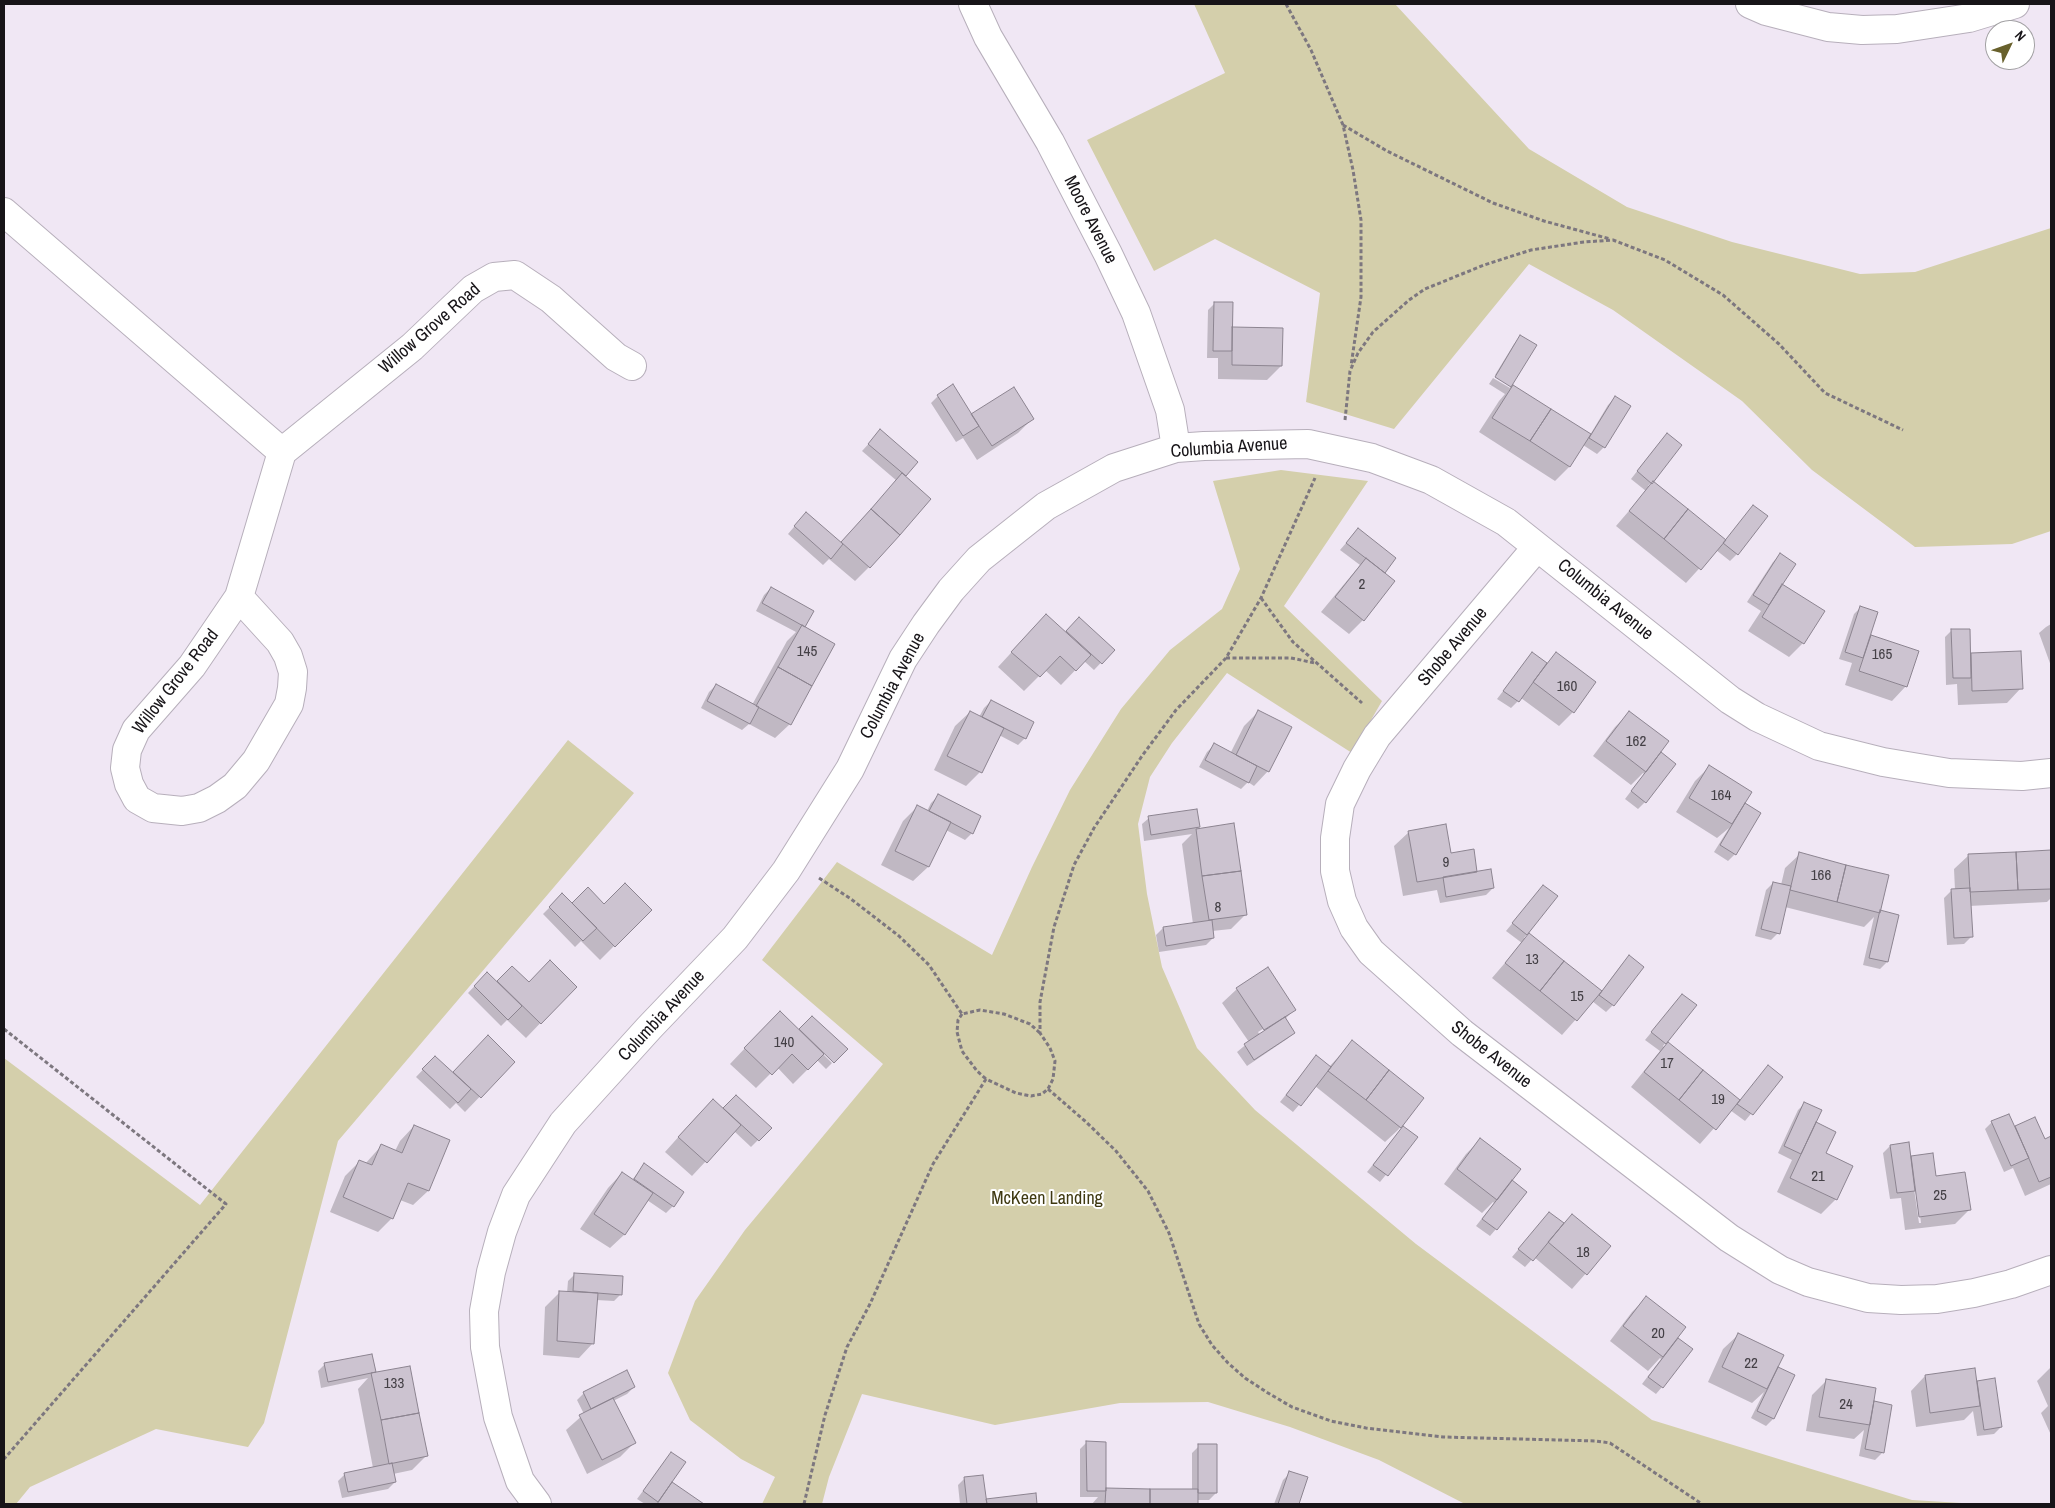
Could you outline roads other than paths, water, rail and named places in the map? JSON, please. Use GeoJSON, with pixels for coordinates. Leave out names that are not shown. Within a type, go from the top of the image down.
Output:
{"type":"FeatureCollection","features":[{"type":"Feature","properties":{"kind":"street","name":"Moore Avenue"},"geometry":{"type":"LineString","coordinates":[[973,4],[988,37],[1050,142],[1136,312],[1170,410],[1176,448]]}},
{"type":"Feature","properties":{"kind":"street"},"geometry":{"type":"LineString","coordinates":[[1750,4],[1766,11],[1828,27],[1862,30],[1897,29],[1970,18],[2015,4]]}},
{"type":"Feature","properties":{"kind":"street"},"geometry":{"type":"LineString","coordinates":[[4,212],[282,452]]}},
{"type":"Feature","properties":{"kind":"street","name":"Willow Grove Road"},"geometry":{"type":"LineString","coordinates":[[239,597],[280,642],[288,656],[293,672],[289,704],[256,761],[235,786],[217,799],[198,808],[182,811],[153,808],[137,799],[129,784],[125,768],[127,750],[136,730],[192,666],[239,597],[282,452],[412,347],[473,289],[494,276],[515,275],[551,299],[616,357],[632,366]]}},
{"type":"Feature","properties":{"kind":"street","name":"Columbia Avenue"},"geometry":{"type":"LineString","coordinates":[[537,1504],[520,1481],[498,1417],[485,1347],[484,1311],[491,1272],[502,1232],[516,1195],[563,1123],[734,938],[792,862],[850,769],[904,659],[926,624],[951,590],[979,559],[1046,506],[1114,468],[1176,448],[1308,444],[1372,458],[1431,480],[1506,522],[1730,700],[1757,718],[1818,746],[1883,762],[1949,773],[2022,776],[2051,773]]}},
{"type":"Feature","properties":{"kind":"street","name":"Shobe Avenue"},"geometry":{"type":"LineString","coordinates":[[1537,547],[1378,736],[1357,769],[1340,804],[1335,838],[1335,870],[1342,901],[1354,928],[1371,952],[1462,1033],[1729,1238],[1780,1270],[1808,1282],[1868,1298],[1901,1300],[1937,1299],[1974,1293],[2011,1284],[2051,1270]]}},
{"type":"Feature","properties":{"kind":"park label","name":"McKeen Landing"},"geometry":{"type":"Point","coordinates":[1047,1199]}}]}
